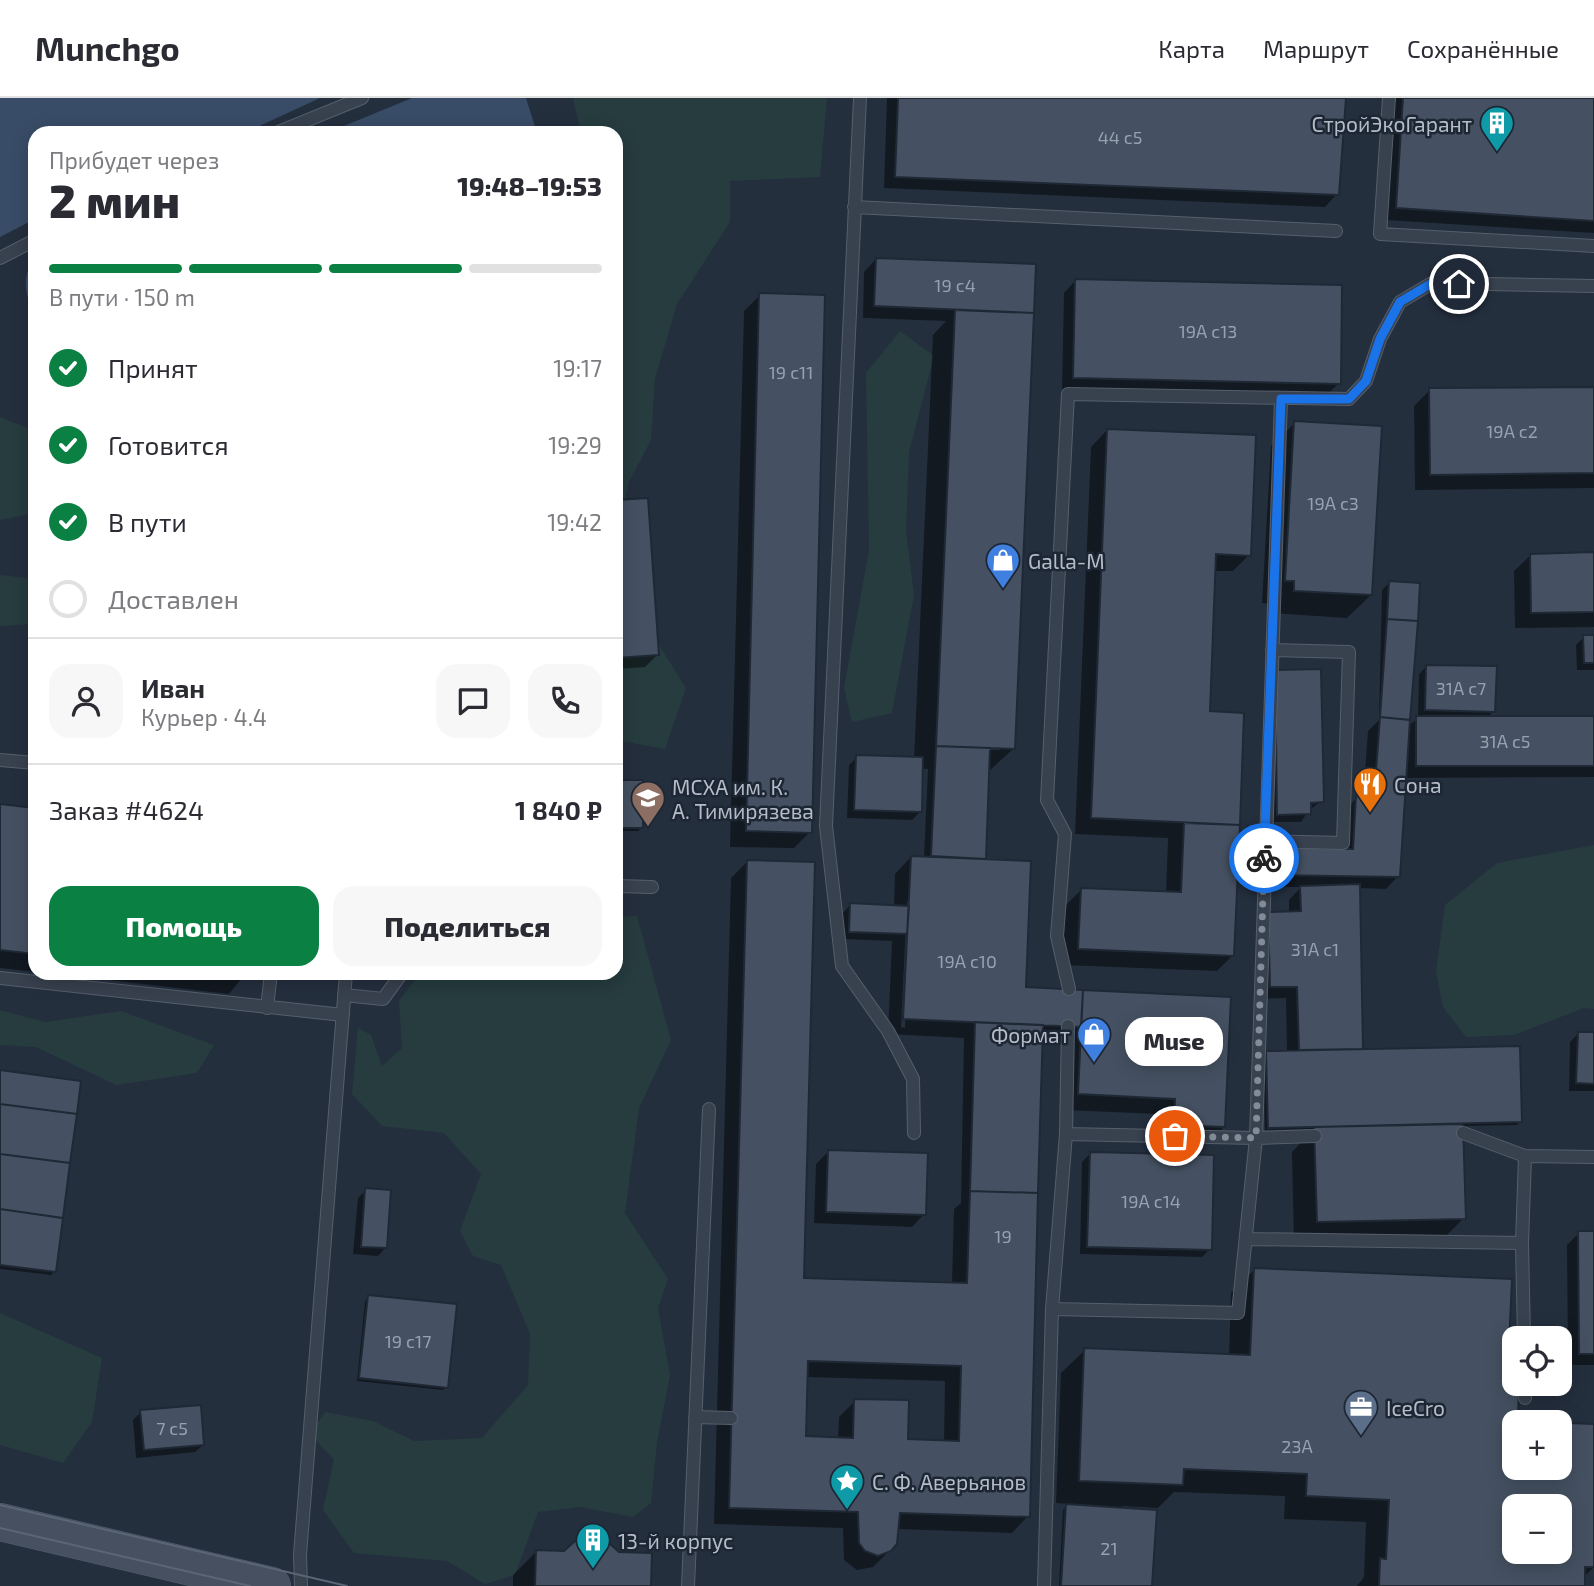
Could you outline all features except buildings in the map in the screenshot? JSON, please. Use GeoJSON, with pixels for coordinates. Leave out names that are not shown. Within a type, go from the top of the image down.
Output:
{"type":"FeatureCollection","features":[{"type":"Feature","properties":{"kind":"main road"},"geometry":{"type":"LineString","coordinates":[[0,1522],[272,1586]]}},
{"type":"Feature","properties":{"kind":"lane"},"geometry":{"type":"LineString","coordinates":[[293,126],[362,98]]}},
{"type":"Feature","properties":{"kind":"lane"},"geometry":{"type":"LineString","coordinates":[[860,98],[825,825],[842,966],[888,1031],[913,1079],[914,1133]]}},
{"type":"Feature","properties":{"kind":"lane"},"geometry":{"type":"LineString","coordinates":[[1389,98],[1380,234],[1594,246]]}},
{"type":"Feature","properties":{"kind":"lane"},"geometry":{"type":"LineString","coordinates":[[854,206],[1336,232]]}},
{"type":"Feature","properties":{"kind":"lane"},"geometry":{"type":"LineString","coordinates":[[0,258],[28,244]]}},
{"type":"Feature","properties":{"kind":"lane"},"geometry":{"type":"LineString","coordinates":[[1069,989],[1057,936],[1065,834],[1047,800],[1068,394],[1349,399],[1366,381],[1380,339],[1400,302],[1432,283],[1594,286]]}},
{"type":"Feature","properties":{"kind":"lane"},"geometry":{"type":"LineString","coordinates":[[1052,1309],[1238,1313],[1256,1138],[1281,399]]}},
{"type":"Feature","properties":{"kind":"lane"},"geometry":{"type":"LineString","coordinates":[[1264,841],[1343,843],[1349,652],[1272,650]]}},
{"type":"Feature","properties":{"kind":"lane"},"geometry":{"type":"LineString","coordinates":[[0,760],[28,763]]}},
{"type":"Feature","properties":{"kind":"lane"},"geometry":{"type":"LineString","coordinates":[[623,886],[652,887]]}},
{"type":"Feature","properties":{"kind":"lane"},"geometry":{"type":"LineString","coordinates":[[0,978],[343,1016]]}},
{"type":"Feature","properties":{"kind":"lane"},"geometry":{"type":"LineString","coordinates":[[267,1008],[270,980]]}},
{"type":"Feature","properties":{"kind":"lane"},"geometry":{"type":"LineString","coordinates":[[301,1586],[300,1555],[345,980]]}},
{"type":"Feature","properties":{"kind":"lane"},"geometry":{"type":"LineString","coordinates":[[344,995],[383,999],[397,980]]}},
{"type":"Feature","properties":{"kind":"lane"},"geometry":{"type":"LineString","coordinates":[[1044,1586],[1052,1309],[1066,1134],[1068,1026]]}},
{"type":"Feature","properties":{"kind":"lane"},"geometry":{"type":"LineString","coordinates":[[688,1586],[709,1109]]}},
{"type":"Feature","properties":{"kind":"lane"},"geometry":{"type":"LineString","coordinates":[[1464,1133],[1525,1156],[1594,1157]]}},
{"type":"Feature","properties":{"kind":"lane"},"geometry":{"type":"LineString","coordinates":[[1066,1134],[1256,1138],[1315,1136]]}},
{"type":"Feature","properties":{"kind":"lane"},"geometry":{"type":"LineString","coordinates":[[1524,1326],[1522,1243],[1525,1156]]}},
{"type":"Feature","properties":{"kind":"lane"},"geometry":{"type":"LineString","coordinates":[[1246,1239],[1522,1243]]}},
{"type":"Feature","properties":{"kind":"lane"},"geometry":{"type":"LineString","coordinates":[[695,1417],[731,1418]]}},
{"type":"Feature","properties":{"kind":"green space"},"geometry":{"type":"Polygon","coordinates":[[[573,98],[827,98],[820,177],[730,181],[730,222],[677,304],[655,379],[651,440],[629,482],[623,510],[623,126],[579,126],[573,98]]]}},
{"type":"Feature","properties":{"kind":"green space"},"geometry":{"type":"Polygon","coordinates":[[[900,331],[934,356],[909,452],[906,531],[914,595],[892,713],[852,722],[844,688],[869,550],[866,373],[900,331]]]}},
{"type":"Feature","properties":{"kind":"green space"},"geometry":{"type":"Polygon","coordinates":[[[0,417],[28,428],[28,514],[0,520],[0,417]]]}},
{"type":"Feature","properties":{"kind":"green space"},"geometry":{"type":"Polygon","coordinates":[[[0,575],[28,578],[28,624],[0,626],[0,575]]]}},
{"type":"Feature","properties":{"kind":"green space"},"geometry":{"type":"Polygon","coordinates":[[[623,627],[659,645],[686,688],[665,749],[623,741],[623,627]]]}},
{"type":"Feature","properties":{"kind":"green space"},"geometry":{"type":"Polygon","coordinates":[[[1594,845],[1594,1009],[1584,1008],[1514,1035],[1466,1037],[1443,1007],[1436,971],[1445,905],[1497,863],[1594,845]]]}},
{"type":"Feature","properties":{"kind":"green space"},"geometry":{"type":"Polygon","coordinates":[[[637,916],[671,1040],[639,1108],[625,1213],[668,1279],[658,1308],[670,1375],[657,1443],[651,1503],[633,1517],[580,1507],[538,1512],[515,1575],[485,1584],[447,1561],[354,1553],[323,1510],[334,1459],[310,1435],[325,1412],[373,1421],[414,1441],[482,1438],[528,1385],[530,1334],[501,1265],[473,1256],[460,1231],[481,1174],[444,1133],[382,1126],[352,1094],[358,1028],[371,1035],[382,1066],[402,1048],[399,1001],[415,980],[623,980],[623,917],[637,916]]]}},
{"type":"Feature","properties":{"kind":"green space"},"geometry":{"type":"Polygon","coordinates":[[[0,1010],[45,1022],[121,1011],[214,1045],[197,1073],[116,1085],[36,1047],[0,1045],[0,1010]]]}},
{"type":"Feature","properties":{"kind":"green space"},"geometry":{"type":"Polygon","coordinates":[[[0,1313],[102,1358],[92,1422],[63,1463],[0,1445],[0,1313]]]}},
{"type":"Feature","properties":{"kind":"water"},"geometry":{"type":"Polygon","coordinates":[[[0,98],[320,98],[259,126],[28,126],[28,223],[0,237],[0,98]]]}},
{"type":"Feature","properties":{"kind":"water"},"geometry":{"type":"Polygon","coordinates":[[[412,98],[526,98],[535,126],[344,126],[412,98]]]}},
{"type":"Feature","properties":{"kind":"water"},"geometry":{"type":"Polygon","coordinates":[[[28,271],[28,299],[26,288],[28,271]]]}},
{"type":"Feature","properties":{"kind":"tram line"},"geometry":{"type":"LineString","coordinates":[[0,1505],[347,1586]]}},
{"type":"Feature","properties":{"kind":"tram line"},"geometry":{"type":"LineString","coordinates":[[0,1528],[250,1586]]}},
{"type":"Feature","properties":{"kind":"way so far"},"geometry":{"type":"LineString","coordinates":[[1175,1136],[1256,1138],[1264,858]]}},
{"type":"Feature","properties":{"kind":"place","name":"СтройЭкоГарант"},"geometry":{"type":"Point","coordinates":[1497,153]}},
{"type":"Feature","properties":{"kind":"place","name":"Galla-M"},"geometry":{"type":"Point","coordinates":[1003,590]}},
{"type":"Feature","properties":{"kind":"place","name":"Сона"},"geometry":{"type":"Point","coordinates":[1370,814]}},
{"type":"Feature","properties":{"kind":"place","name":"МСХА им. К. А. Тимирязева"},"geometry":{"type":"Point","coordinates":[648,828]}},
{"type":"Feature","properties":{"kind":"place","name":"Формат"},"geometry":{"type":"Point","coordinates":[1094,1064]}},
{"type":"Feature","properties":{"kind":"place","name":"Muse"},"geometry":{"type":"Point","coordinates":[1175,1136]}},
{"type":"Feature","properties":{"kind":"place","name":"IceCro"},"geometry":{"type":"Point","coordinates":[1361,1437]}},
{"type":"Feature","properties":{"kind":"place","name":"С. Ф. Аверьянов"},"geometry":{"type":"Point","coordinates":[847,1511]}},
{"type":"Feature","properties":{"kind":"place","name":"13-й корпус"},"geometry":{"type":"Point","coordinates":[593,1570]}},
{"type":"Feature","properties":{"kind":"route"},"geometry":{"type":"LineString","coordinates":[[1264,858],[1281,399],[1349,399],[1366,381],[1380,339],[1400,302],[1432,283],[1459,284]]}}]}
